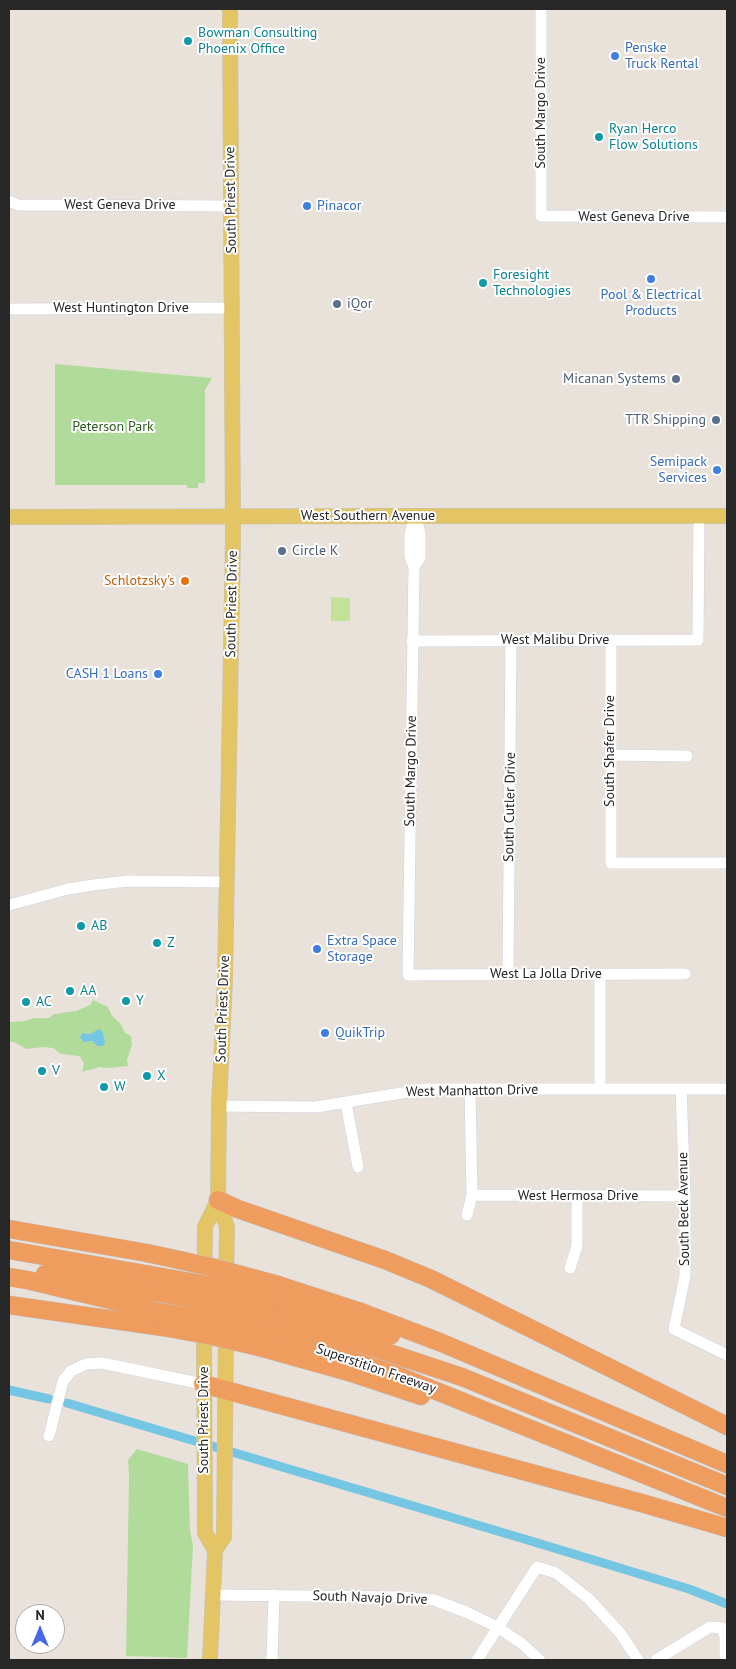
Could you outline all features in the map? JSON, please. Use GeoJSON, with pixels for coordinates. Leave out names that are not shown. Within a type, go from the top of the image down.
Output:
{"type":"FeatureCollection","features":[{"type":"Feature","properties":{"kind":"highway"},"geometry":{"type":"LineString","coordinates":[[218,1200],[238,1209],[385,1260],[431,1279],[727,1426]]}},
{"type":"Feature","properties":{"kind":"highway"},"geometry":{"type":"LineString","coordinates":[[9,1224],[65,1239]]}},
{"type":"Feature","properties":{"kind":"highway"},"geometry":{"type":"LineString","coordinates":[[9,1229],[211,1266],[276,1293]]}},
{"type":"Feature","properties":{"kind":"highway"},"geometry":{"type":"LineString","coordinates":[[9,1250],[212,1286],[276,1293],[358,1310],[442,1343],[727,1464]]}},
{"type":"Feature","properties":{"kind":"highway"},"geometry":{"type":"LineString","coordinates":[[9,1267],[156,1292],[213,1304],[267,1334],[356,1342],[462,1377],[727,1486]]}},
{"type":"Feature","properties":{"kind":"highway"},"geometry":{"type":"LineString","coordinates":[[9,1277],[27,1280],[161,1319]]}},
{"type":"Feature","properties":{"kind":"highway","name":"Superstition Freeway"},"geometry":{"type":"LineString","coordinates":[[9,1286],[161,1319],[210,1321],[267,1334],[344,1357],[400,1376],[727,1508]]}},
{"type":"Feature","properties":{"kind":"highway"},"geometry":{"type":"LineString","coordinates":[[9,1305],[161,1319]]}},
{"type":"Feature","properties":{"kind":"highway"},"geometry":{"type":"LineString","coordinates":[[203,1384],[727,1528]]}},
{"type":"Feature","properties":{"kind":"main road","name":"South Priest Drive"},"geometry":{"type":"LineString","coordinates":[[210,1660],[215,1550],[224,1537],[225,1461],[227,1227],[218,1200],[219,1106],[225,979],[233,516],[230,9]]}},
{"type":"Feature","properties":{"kind":"main road","name":"West Southern Avenue"},"geometry":{"type":"LineString","coordinates":[[9,517],[727,516]]}},
{"type":"Feature","properties":{"kind":"main road","name":"South Priest Drive"},"geometry":{"type":"LineString","coordinates":[[215,1550],[205,1533],[203,1384],[205,1227],[218,1200]]}},
{"type":"Feature","properties":{"kind":"street","name":"South Margo Drive"},"geometry":{"type":"LineString","coordinates":[[541,9],[541,216]]}},
{"type":"Feature","properties":{"kind":"street","name":"West Geneva Drive"},"geometry":{"type":"LineString","coordinates":[[9,201],[18,205],[231,206]]}},
{"type":"Feature","properties":{"kind":"street","name":"West Geneva Drive"},"geometry":{"type":"LineString","coordinates":[[541,216],[727,217]]}},
{"type":"Feature","properties":{"kind":"street","name":"West Huntington Drive"},"geometry":{"type":"LineString","coordinates":[[9,309],[232,308]]}},
{"type":"Feature","properties":{"kind":"street","name":"South Margo Drive"},"geometry":{"type":"LineString","coordinates":[[408,975],[414,567],[410,556],[410,535],[415,516]]}},
{"type":"Feature","properties":{"kind":"street","name":"West Malibu Drive"},"geometry":{"type":"LineString","coordinates":[[412,640],[698,640],[699,517]]}},
{"type":"Feature","properties":{"kind":"street","name":"South Cutler Drive"},"geometry":{"type":"LineString","coordinates":[[508,974],[511,640]]}},
{"type":"Feature","properties":{"kind":"street","name":"South Shafer Drive"},"geometry":{"type":"LineString","coordinates":[[611,640],[611,863],[727,863]]}},
{"type":"Feature","properties":{"kind":"street"},"geometry":{"type":"LineString","coordinates":[[611,755],[687,756]]}},
{"type":"Feature","properties":{"kind":"street"},"geometry":{"type":"LineString","coordinates":[[9,905],[93,884],[128,881],[226,882]]}},
{"type":"Feature","properties":{"kind":"street"},"geometry":{"type":"LineString","coordinates":[[600,974],[600,1089]]}},
{"type":"Feature","properties":{"kind":"street","name":"West La Jolla Drive"},"geometry":{"type":"LineString","coordinates":[[408,975],[685,974]]}},
{"type":"Feature","properties":{"kind":"street","name":"West Manhatton Drive"},"geometry":{"type":"LineString","coordinates":[[219,1106],[316,1107],[426,1089],[727,1089]]}},
{"type":"Feature","properties":{"kind":"street"},"geometry":{"type":"LineString","coordinates":[[467,1215],[472,1195],[470,1089]]}},
{"type":"Feature","properties":{"kind":"street","name":"South Beck Avenue"},"geometry":{"type":"LineString","coordinates":[[681,1089],[685,1196],[685,1276],[674,1329],[727,1355]]}},
{"type":"Feature","properties":{"kind":"street"},"geometry":{"type":"LineString","coordinates":[[346,1103],[358,1167]]}},
{"type":"Feature","properties":{"kind":"street","name":"West Hermosa Drive"},"geometry":{"type":"LineString","coordinates":[[472,1195],[685,1196]]}},
{"type":"Feature","properties":{"kind":"street"},"geometry":{"type":"LineString","coordinates":[[570,1268],[577,1246],[577,1195]]}},
{"type":"Feature","properties":{"kind":"street"},"geometry":{"type":"LineString","coordinates":[[49,1436],[63,1381],[71,1371],[78,1367],[94,1363],[110,1364],[203,1384]]}},
{"type":"Feature","properties":{"kind":"street"},"geometry":{"type":"LineString","coordinates":[[204,1455],[225,1461]]}},
{"type":"Feature","properties":{"kind":"street"},"geometry":{"type":"LineString","coordinates":[[477,1660],[537,1567],[556,1573],[589,1599],[621,1634],[638,1660]]}},
{"type":"Feature","properties":{"kind":"street","name":"South Navajo Drive"},"geometry":{"type":"LineString","coordinates":[[212,1595],[403,1597],[434,1600],[466,1612],[497,1627],[521,1643],[540,1660]]}},
{"type":"Feature","properties":{"kind":"street"},"geometry":{"type":"LineString","coordinates":[[272,1660],[274,1595]]}},
{"type":"Feature","properties":{"kind":"street"},"geometry":{"type":"LineString","coordinates":[[656,1660],[710,1627],[722,1628],[725,1637],[725,1658]]}},
{"type":"Feature","properties":{"kind":"green space","name":"Peterson Park"},"geometry":{"type":"Polygon","coordinates":[[[55,364],[212,378],[205,390],[205,483],[198,483],[198,488],[187,488],[187,485],[55,485],[55,364]]]}},
{"type":"Feature","properties":{"kind":"green space"},"geometry":{"type":"Polygon","coordinates":[[[331,597],[350,598],[350,621],[331,621],[331,597]]]}},
{"type":"Feature","properties":{"kind":"green space"},"geometry":{"type":"Polygon","coordinates":[[[93,1000],[108,1007],[112,1016],[121,1024],[125,1033],[131,1036],[132,1045],[127,1060],[128,1066],[100,1067],[82,1072],[84,1064],[80,1056],[61,1054],[53,1048],[26,1049],[9,1041],[9,1022],[49,1018],[54,1014],[76,1011],[90,1005],[93,1000]],[[85,1033],[84,1042],[93,1041],[98,1046],[103,1046],[93,1033],[85,1033]]]}},
{"type":"Feature","properties":{"kind":"green space"},"geometry":{"type":"Polygon","coordinates":[[[137,1449],[188,1464],[190,1530],[193,1546],[187,1658],[126,1656],[128,1460],[137,1449]]]}},
{"type":"Feature","properties":{"kind":"water"},"geometry":{"type":"Polygon","coordinates":[[[99,1029],[102,1031],[105,1042],[103,1046],[97,1046],[93,1041],[84,1042],[80,1038],[82,1033],[90,1034],[99,1029]]]}},
{"type":"Feature","properties":{"kind":"waterway"},"geometry":{"type":"LineString","coordinates":[[9,1390],[49,1399]]}},
{"type":"Feature","properties":{"kind":"waterway"},"geometry":{"type":"LineString","coordinates":[[67,1403],[689,1589],[727,1604]]}},
{"type":"Feature","properties":{"kind":"place","name":"Bowman Consulting Phoenix Office"},"geometry":{"type":"Point","coordinates":[188,41]}},
{"type":"Feature","properties":{"kind":"place","name":"Penske Truck Rental"},"geometry":{"type":"Point","coordinates":[615,56]}},
{"type":"Feature","properties":{"kind":"place","name":"Ryan Herco Flow Solutions"},"geometry":{"type":"Point","coordinates":[599,137]}},
{"type":"Feature","properties":{"kind":"place","name":"Pinacor"},"geometry":{"type":"Point","coordinates":[307,206]}},
{"type":"Feature","properties":{"kind":"place","name":"Pool & Electrical Products"},"geometry":{"type":"Point","coordinates":[651,279]}},
{"type":"Feature","properties":{"kind":"place","name":"Foresight Technologies"},"geometry":{"type":"Point","coordinates":[483,283]}},
{"type":"Feature","properties":{"kind":"place","name":"iQor"},"geometry":{"type":"Point","coordinates":[337,304]}},
{"type":"Feature","properties":{"kind":"place","name":"Micanan Systems"},"geometry":{"type":"Point","coordinates":[676,379]}},
{"type":"Feature","properties":{"kind":"place","name":"TTR Shipping"},"geometry":{"type":"Point","coordinates":[716,420]}},
{"type":"Feature","properties":{"kind":"place","name":"Semipack Services"},"geometry":{"type":"Point","coordinates":[717,470]}},
{"type":"Feature","properties":{"kind":"place","name":"Circle K"},"geometry":{"type":"Point","coordinates":[282,551]}},
{"type":"Feature","properties":{"kind":"place","name":"Schlotzsky's"},"geometry":{"type":"Point","coordinates":[185,581]}},
{"type":"Feature","properties":{"kind":"place","name":"CASH 1 Loans"},"geometry":{"type":"Point","coordinates":[158,674]}},
{"type":"Feature","properties":{"kind":"place","name":"AB"},"geometry":{"type":"Point","coordinates":[81,926]}},
{"type":"Feature","properties":{"kind":"place","name":"Z"},"geometry":{"type":"Point","coordinates":[157,943]}},
{"type":"Feature","properties":{"kind":"place","name":"Extra Space Storage"},"geometry":{"type":"Point","coordinates":[317,949]}},
{"type":"Feature","properties":{"kind":"place","name":"AA"},"geometry":{"type":"Point","coordinates":[70,991]}},
{"type":"Feature","properties":{"kind":"place","name":"Y"},"geometry":{"type":"Point","coordinates":[126,1001]}},
{"type":"Feature","properties":{"kind":"place","name":"AC"},"geometry":{"type":"Point","coordinates":[26,1002]}},
{"type":"Feature","properties":{"kind":"place","name":"QuikTrip"},"geometry":{"type":"Point","coordinates":[325,1033]}},
{"type":"Feature","properties":{"kind":"place","name":"V"},"geometry":{"type":"Point","coordinates":[42,1071]}},
{"type":"Feature","properties":{"kind":"place","name":"X"},"geometry":{"type":"Point","coordinates":[147,1076]}},
{"type":"Feature","properties":{"kind":"place","name":"W"},"geometry":{"type":"Point","coordinates":[104,1087]}}]}
